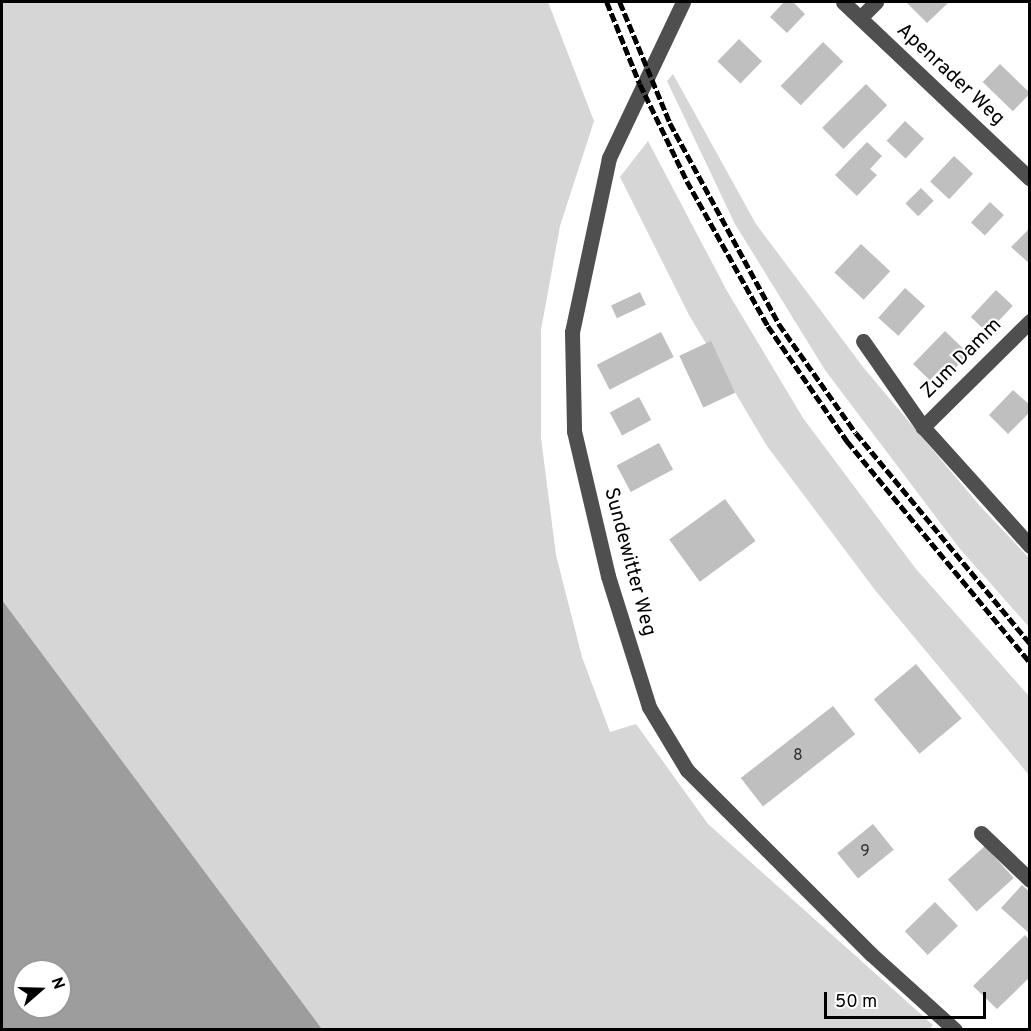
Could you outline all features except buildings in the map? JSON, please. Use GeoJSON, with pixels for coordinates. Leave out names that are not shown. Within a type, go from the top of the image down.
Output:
{"type":"FeatureCollection","features":[{"type":"Feature","properties":{"kind":"street","name":"Sundewitter Weg"},"geometry":{"type":"LineString","coordinates":[[683,2],[609,158],[572,332],[574,431],[608,576],[649,707],[687,770],[862,946],[955,1029]]}},
{"type":"Feature","properties":{"kind":"street","name":"Apenrader Weg"},"geometry":{"type":"LineString","coordinates":[[843,2],[1029,179]]}},
{"type":"Feature","properties":{"kind":"street"},"geometry":{"type":"LineString","coordinates":[[860,18],[876,2]]}},
{"type":"Feature","properties":{"kind":"street","name":"Zum Damm"},"geometry":{"type":"LineString","coordinates":[[923,427],[1029,321]]}},
{"type":"Feature","properties":{"kind":"street","name":"Zum Damm"},"geometry":{"type":"LineString","coordinates":[[863,341],[923,427],[1029,546]]}},
{"type":"Feature","properties":{"kind":"street"},"geometry":{"type":"LineString","coordinates":[[981,833],[1029,880]]}},
{"type":"Feature","properties":{"kind":"shaded area"},"geometry":{"type":"Polygon","coordinates":[[[2,2],[548,2],[594,121],[560,226],[541,330],[541,438],[556,555],[582,657],[610,732],[636,724],[708,824],[933,1025],[929,1030],[322,1029],[2,600],[2,2]]]}},
{"type":"Feature","properties":{"kind":"shaded area"},"geometry":{"type":"Polygon","coordinates":[[[673,74],[756,224],[863,367],[980,506],[1029,558],[1029,627],[960,549],[825,370],[735,224],[667,81],[673,74]]]}},
{"type":"Feature","properties":{"kind":"shaded area"},"geometry":{"type":"Polygon","coordinates":[[[648,141],[727,291],[803,418],[916,569],[1029,696],[1029,775],[875,590],[767,446],[689,315],[620,177],[648,141]]]}},
{"type":"Feature","properties":{"kind":"shaded area"},"geometry":{"type":"Polygon","coordinates":[[[2,600],[322,1029],[2,1029],[2,600]]]}},
{"type":"Feature","properties":{"kind":"railway"},"geometry":{"type":"LineString","coordinates":[[607,2],[640,84],[687,181],[768,326],[847,441],[1030,662]]}},
{"type":"Feature","properties":{"kind":"railway"},"geometry":{"type":"LineString","coordinates":[[620,2],[670,123],[779,324],[856,433],[1030,643]]}}]}
